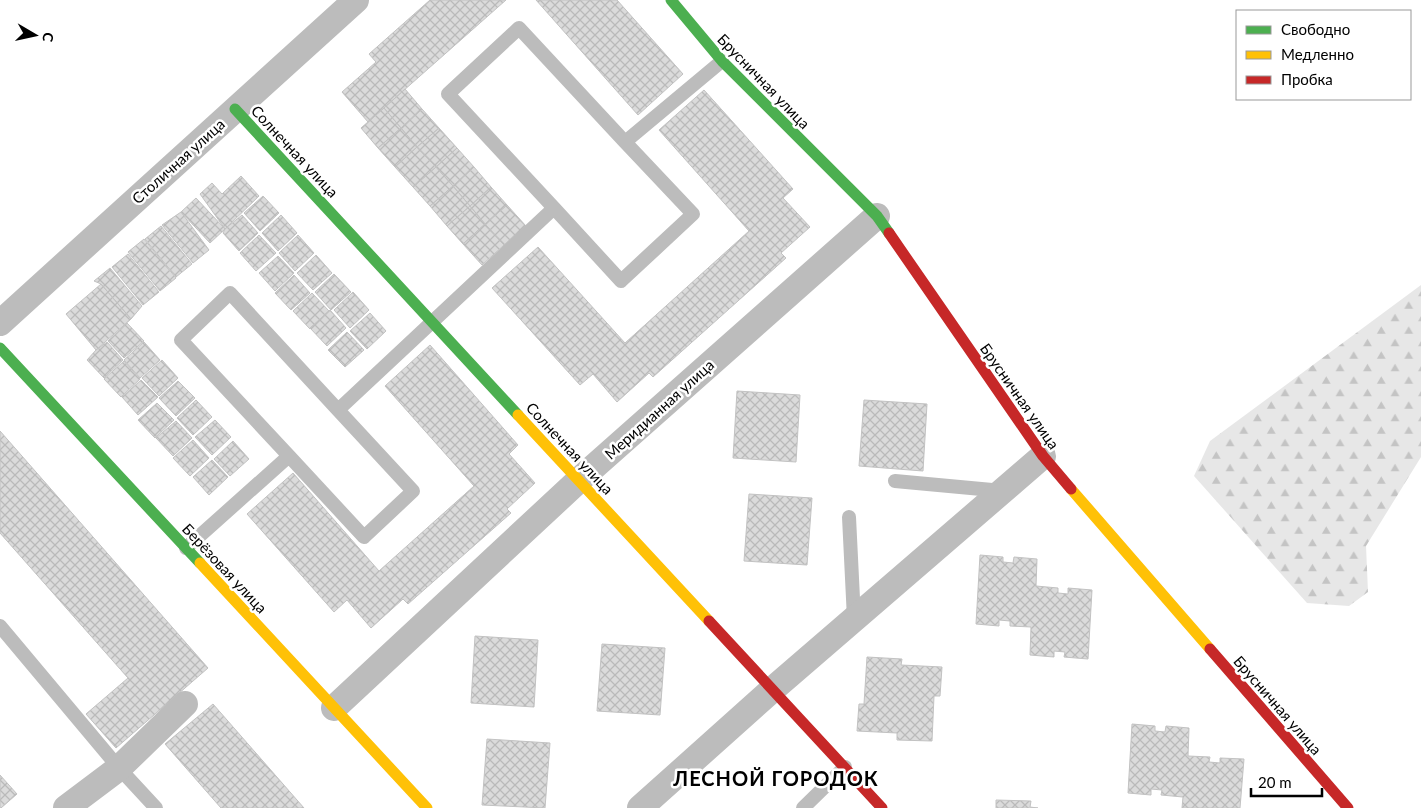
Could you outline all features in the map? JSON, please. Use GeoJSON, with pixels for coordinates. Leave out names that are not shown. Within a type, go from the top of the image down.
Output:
{"type":"FeatureCollection","features":[{"type":"Feature","properties":{"kind":"street","name":"Столичная улица"},"geometry":{"type":"LineString","coordinates":[[0,323],[356,0]]}},
{"type":"Feature","properties":{"kind":"street","name":"Брусничная улица"},"geometry":{"type":"LineString","coordinates":[[671,0],[722,61],[877,216],[1043,456],[1343,806]]}},
{"type":"Feature","properties":{"kind":"street","name":"Солнечная улица"},"geometry":{"type":"LineString","coordinates":[[235,109],[882,808]]}},
{"type":"Feature","properties":{"kind":"street","name":"Меридианная улица"},"geometry":{"type":"LineString","coordinates":[[334,708],[579,480],[877,216]]}},
{"type":"Feature","properties":{"kind":"street","name":"Берёзовая улица"},"geometry":{"type":"LineString","coordinates":[[0,348],[427,808]]}},
{"type":"Feature","properties":{"kind":"street"},"geometry":{"type":"LineString","coordinates":[[640,808],[773,689],[1043,456]]}},
{"type":"Feature","properties":{"kind":"street"},"geometry":{"type":"LineString","coordinates":[[66,808],[119,768],[185,704]]}},
{"type":"Feature","properties":{"kind":"lane"},"geometry":{"type":"LineString","coordinates":[[519,28],[692,214],[621,281],[554,208],[448,94],[519,28]]}},
{"type":"Feature","properties":{"kind":"lane"},"geometry":{"type":"LineString","coordinates":[[625,142],[722,61]]}},
{"type":"Feature","properties":{"kind":"lane"},"geometry":{"type":"LineString","coordinates":[[338,410],[554,208]]}},
{"type":"Feature","properties":{"kind":"lane"},"geometry":{"type":"LineString","coordinates":[[230,294],[338,410],[413,491],[364,537],[180,340],[230,294]]}},
{"type":"Feature","properties":{"kind":"lane"},"geometry":{"type":"LineString","coordinates":[[186,548],[289,456]]}},
{"type":"Feature","properties":{"kind":"lane"},"geometry":{"type":"LineString","coordinates":[[895,481],[1003,491]]}},
{"type":"Feature","properties":{"kind":"lane"},"geometry":{"type":"LineString","coordinates":[[849,517],[854,619]]}},
{"type":"Feature","properties":{"kind":"lane"},"geometry":{"type":"LineString","coordinates":[[0,626],[119,768],[156,808]]}},
{"type":"Feature","properties":{"kind":"lane"},"geometry":{"type":"LineString","coordinates":[[803,808],[845,768]]}},
{"type":"Feature","properties":{"kind":"green space"},"geometry":{"type":"Polygon","coordinates":[[[1421,285],[1421,457],[1366,546],[1368,592],[1349,606],[1307,603],[1194,476],[1210,441],[1421,285]]]}},
{"type":"Feature","properties":{"kind":"building"},"geometry":{"type":"Polygon","coordinates":[[[430,0],[506,0],[368,122],[342,92],[376,62],[369,54],[430,0]]]}},
{"type":"Feature","properties":{"kind":"building"},"geometry":{"type":"Polygon","coordinates":[[[536,0],[617,0],[683,74],[638,115],[536,0]]]}},
{"type":"Feature","properties":{"kind":"building"},"geometry":{"type":"Polygon","coordinates":[[[405,89],[422,109],[401,128],[384,108],[405,89]]]}},
{"type":"Feature","properties":{"kind":"building"},"geometry":{"type":"Polygon","coordinates":[[[704,90],[793,189],[783,198],[810,227],[781,253],[786,258],[653,377],[649,373],[617,402],[593,374],[580,385],[492,288],[538,247],[625,343],[749,231],[659,130],[704,90]]]}},
{"type":"Feature","properties":{"kind":"building"},"geometry":{"type":"Polygon","coordinates":[[[384,108],[401,128],[378,148],[361,128],[384,108]]]}},
{"type":"Feature","properties":{"kind":"building"},"geometry":{"type":"Polygon","coordinates":[[[422,109],[439,128],[417,147],[401,128],[422,109]]]}},
{"type":"Feature","properties":{"kind":"building"},"geometry":{"type":"Polygon","coordinates":[[[401,128],[417,147],[395,167],[378,148],[401,128]]]}},
{"type":"Feature","properties":{"kind":"building"},"geometry":{"type":"Polygon","coordinates":[[[439,128],[457,148],[436,167],[417,147],[439,128]]]}},
{"type":"Feature","properties":{"kind":"building"},"geometry":{"type":"Polygon","coordinates":[[[417,147],[436,167],[413,187],[395,167],[417,147]]]}},
{"type":"Feature","properties":{"kind":"building"},"geometry":{"type":"Polygon","coordinates":[[[457,148],[474,167],[453,186],[436,167],[457,148]]]}},
{"type":"Feature","properties":{"kind":"building"},"geometry":{"type":"Polygon","coordinates":[[[436,167],[453,186],[430,206],[413,187],[436,167]]]}},
{"type":"Feature","properties":{"kind":"building"},"geometry":{"type":"Polygon","coordinates":[[[474,167],[491,187],[470,206],[453,186],[474,167]]]}},
{"type":"Feature","properties":{"kind":"building"},"geometry":{"type":"Polygon","coordinates":[[[241,176],[259,196],[225,229],[200,194],[212,183],[222,194],[241,176]]]}},
{"type":"Feature","properties":{"kind":"building"},"geometry":{"type":"Polygon","coordinates":[[[453,186],[470,206],[447,226],[430,206],[453,186]]]}},
{"type":"Feature","properties":{"kind":"building"},"geometry":{"type":"Polygon","coordinates":[[[491,187],[507,205],[485,224],[470,206],[491,187]]]}},
{"type":"Feature","properties":{"kind":"building"},"geometry":{"type":"Polygon","coordinates":[[[263,196],[279,213],[260,231],[244,213],[263,196]]]}},
{"type":"Feature","properties":{"kind":"building"},"geometry":{"type":"Polygon","coordinates":[[[196,198],[225,229],[210,243],[181,212],[196,198]]]}},
{"type":"Feature","properties":{"kind":"building"},"geometry":{"type":"Polygon","coordinates":[[[507,205],[526,226],[504,245],[485,224],[507,205]]]}},
{"type":"Feature","properties":{"kind":"building"},"geometry":{"type":"Polygon","coordinates":[[[470,206],[485,224],[463,244],[447,226],[470,206]]]}},
{"type":"Feature","properties":{"kind":"building"},"geometry":{"type":"Polygon","coordinates":[[[181,212],[209,250],[193,263],[162,225],[181,212]]]}},
{"type":"Feature","properties":{"kind":"building"},"geometry":{"type":"Polygon","coordinates":[[[242,215],[258,233],[239,251],[223,233],[225,229],[242,215]]]}},
{"type":"Feature","properties":{"kind":"building"},"geometry":{"type":"Polygon","coordinates":[[[281,215],[297,233],[278,251],[262,233],[281,215]]]}},
{"type":"Feature","properties":{"kind":"building"},"geometry":{"type":"Polygon","coordinates":[[[485,224],[504,245],[482,265],[463,244],[485,224]]]}},
{"type":"Feature","properties":{"kind":"building"},"geometry":{"type":"Polygon","coordinates":[[[161,226],[192,264],[176,277],[145,239],[161,226]]]}},
{"type":"Feature","properties":{"kind":"building"},"geometry":{"type":"Polygon","coordinates":[[[259,235],[276,253],[256,271],[240,253],[259,235]]]}},
{"type":"Feature","properties":{"kind":"building"},"geometry":{"type":"Polygon","coordinates":[[[298,235],[314,253],[295,271],[279,253],[298,235]]]}},
{"type":"Feature","properties":{"kind":"building"},"geometry":{"type":"Polygon","coordinates":[[[144,239],[176,278],[160,291],[128,252],[144,239]]]}},
{"type":"Feature","properties":{"kind":"building"},"geometry":{"type":"Polygon","coordinates":[[[128,254],[159,292],[143,305],[112,267],[128,254]]]}},
{"type":"Feature","properties":{"kind":"building"},"geometry":{"type":"Polygon","coordinates":[[[316,255],[332,273],[313,290],[297,273],[316,255]]]}},
{"type":"Feature","properties":{"kind":"building"},"geometry":{"type":"Polygon","coordinates":[[[278,256],[294,273],[275,291],[259,273],[278,256]]]}},
{"type":"Feature","properties":{"kind":"building"},"geometry":{"type":"Polygon","coordinates":[[[110,268],[142,306],[131,319],[101,284],[94,281],[110,268]]]}},
{"type":"Feature","properties":{"kind":"building"},"geometry":{"type":"Polygon","coordinates":[[[334,274],[351,292],[331,310],[315,292],[334,274]]]}},
{"type":"Feature","properties":{"kind":"building"},"geometry":{"type":"Polygon","coordinates":[[[294,275],[310,293],[291,310],[275,293],[294,275]]]}},
{"type":"Feature","properties":{"kind":"building"},"geometry":{"type":"Polygon","coordinates":[[[101,284],[131,319],[96,350],[66,314],[101,284]]]}},
{"type":"Feature","properties":{"kind":"building"},"geometry":{"type":"Polygon","coordinates":[[[353,292],[369,310],[350,328],[334,310],[353,292]]]}},
{"type":"Feature","properties":{"kind":"building"},"geometry":{"type":"Polygon","coordinates":[[[312,293],[329,311],[310,329],[293,311],[312,293]]]}},
{"type":"Feature","properties":{"kind":"building"},"geometry":{"type":"Polygon","coordinates":[[[330,310],[346,328],[327,346],[310,328],[330,310]]]}},
{"type":"Feature","properties":{"kind":"building"},"geometry":{"type":"Polygon","coordinates":[[[370,313],[386,331],[367,349],[350,331],[370,313]]]}},
{"type":"Feature","properties":{"kind":"building"},"geometry":{"type":"Polygon","coordinates":[[[127,323],[144,341],[124,358],[108,341],[127,323]]]}},
{"type":"Feature","properties":{"kind":"building"},"geometry":{"type":"Polygon","coordinates":[[[347,332],[364,350],[345,367],[328,350],[347,332]]]}},
{"type":"Feature","properties":{"kind":"building"},"geometry":{"type":"Polygon","coordinates":[[[107,342],[123,360],[104,378],[87,360],[107,342]]]}},
{"type":"Feature","properties":{"kind":"building"},"geometry":{"type":"Polygon","coordinates":[[[144,342],[160,360],[140,378],[124,360],[144,342]]]}},
{"type":"Feature","properties":{"kind":"building"},"geometry":{"type":"Polygon","coordinates":[[[430,345],[518,445],[509,454],[535,483],[507,509],[511,513],[408,604],[403,599],[371,628],[347,600],[334,612],[247,514],[293,473],[379,571],[474,486],[385,386],[430,345]]]}},
{"type":"Feature","properties":{"kind":"building"},"geometry":{"type":"Polygon","coordinates":[[[162,360],[178,378],[159,396],[142,378],[162,360]]]}},
{"type":"Feature","properties":{"kind":"building"},"geometry":{"type":"Polygon","coordinates":[[[124,361],[140,379],[121,397],[104,379],[124,361]]]}},
{"type":"Feature","properties":{"kind":"building"},"geometry":{"type":"Polygon","coordinates":[[[141,380],[158,397],[138,415],[122,397],[141,380]]]}},
{"type":"Feature","properties":{"kind":"building"},"geometry":{"type":"Polygon","coordinates":[[[178,381],[195,398],[176,416],[159,398],[178,381]]]}},
{"type":"Feature","properties":{"kind":"building"},"geometry":{"type":"Polygon","coordinates":[[[737,391],[800,395],[796,462],[733,458],[737,391]]]}},
{"type":"Feature","properties":{"kind":"building"},"geometry":{"type":"Polygon","coordinates":[[[196,400],[212,417],[193,435],[177,418],[196,400]]]}},
{"type":"Feature","properties":{"kind":"building"},"geometry":{"type":"Polygon","coordinates":[[[864,400],[927,404],[923,471],[859,466],[864,400]]]}},
{"type":"Feature","properties":{"kind":"building"},"geometry":{"type":"Polygon","coordinates":[[[157,403],[174,420],[155,438],[138,420],[157,403]]]}},
{"type":"Feature","properties":{"kind":"building"},"geometry":{"type":"Polygon","coordinates":[[[215,420],[231,437],[212,455],[195,437],[215,420]]]}},
{"type":"Feature","properties":{"kind":"building"},"geometry":{"type":"Polygon","coordinates":[[[176,421],[192,438],[173,456],[156,438],[176,421]]]}},
{"type":"Feature","properties":{"kind":"building"},"geometry":{"type":"Polygon","coordinates":[[[0,431],[208,668],[116,748],[86,714],[128,678],[0,533],[0,431]]]}},
{"type":"Feature","properties":{"kind":"building"},"geometry":{"type":"Polygon","coordinates":[[[193,440],[209,458],[190,476],[173,458],[193,440]]]}},
{"type":"Feature","properties":{"kind":"building"},"geometry":{"type":"Polygon","coordinates":[[[233,441],[249,459],[230,476],[214,459],[233,441]]]}},
{"type":"Feature","properties":{"kind":"building"},"geometry":{"type":"Polygon","coordinates":[[[212,460],[228,477],[209,495],[193,477],[212,460]]]}},
{"type":"Feature","properties":{"kind":"building"},"geometry":{"type":"Polygon","coordinates":[[[749,494],[812,498],[807,565],[744,561],[749,494]]]}},
{"type":"Feature","properties":{"kind":"building"},"geometry":{"type":"Polygon","coordinates":[[[980,555],[1003,557],[1003,562],[1013,563],[1014,557],[1037,559],[1036,586],[1058,588],[1058,593],[1068,594],[1068,588],[1092,590],[1088,659],[1064,657],[1065,652],[1054,651],[1054,657],[1030,655],[1031,627],[1010,626],[1010,621],[999,620],[999,626],[976,624],[980,555]]]}},
{"type":"Feature","properties":{"kind":"building"},"geometry":{"type":"Polygon","coordinates":[[[475,636],[538,640],[534,707],[471,703],[475,636]]]}},
{"type":"Feature","properties":{"kind":"building"},"geometry":{"type":"Polygon","coordinates":[[[602,644],[665,648],[660,715],[597,711],[602,644]]]}},
{"type":"Feature","properties":{"kind":"building"},"geometry":{"type":"Polygon","coordinates":[[[867,657],[902,659],[901,665],[942,667],[940,696],[934,696],[932,741],[897,740],[897,733],[857,731],[859,704],[864,704],[867,657]]]}},
{"type":"Feature","properties":{"kind":"building"},"geometry":{"type":"Polygon","coordinates":[[[213,704],[304,808],[221,808],[165,744],[213,704]]]}},
{"type":"Feature","properties":{"kind":"building"},"geometry":{"type":"Polygon","coordinates":[[[1132,724],[1155,726],[1155,731],[1165,732],[1166,726],[1189,728],[1188,756],[1210,757],[1209,762],[1220,763],[1220,758],[1244,759],[1240,808],[1182,808],[1183,797],[1161,795],[1162,790],[1151,789],[1151,795],[1128,793],[1132,724]]]}},
{"type":"Feature","properties":{"kind":"building"},"geometry":{"type":"Polygon","coordinates":[[[487,739],[550,743],[545,808],[482,805],[487,739]]]}},
{"type":"Feature","properties":{"kind":"building"},"geometry":{"type":"Polygon","coordinates":[[[0,775],[17,794],[1,808],[0,808],[0,775]]]}},
{"type":"Feature","properties":{"kind":"building"},"geometry":{"type":"Polygon","coordinates":[[[996,800],[1031,801],[1030,807],[1038,808],[996,808],[996,800]]]}},
{"type":"Feature","properties":{"kind":"traffic: fast"},"geometry":{"type":"LineString","coordinates":[[671,0],[722,61],[877,216],[889,233]]}},
{"type":"Feature","properties":{"kind":"traffic: fast"},"geometry":{"type":"LineString","coordinates":[[235,109],[518,415]]}},
{"type":"Feature","properties":{"kind":"traffic: fast"},"geometry":{"type":"LineString","coordinates":[[0,348],[200,563]]}},
{"type":"Feature","properties":{"kind":"traffic: slow"},"geometry":{"type":"LineString","coordinates":[[518,415],[709,621]]}},
{"type":"Feature","properties":{"kind":"traffic: slow"},"geometry":{"type":"LineString","coordinates":[[1071,489],[1210,649]]}},
{"type":"Feature","properties":{"kind":"traffic: slow"},"geometry":{"type":"LineString","coordinates":[[200,563],[427,808]]}},
{"type":"Feature","properties":{"kind":"traffic: jam"},"geometry":{"type":"LineString","coordinates":[[889,233],[1043,456],[1071,489]]}},
{"type":"Feature","properties":{"kind":"traffic: jam"},"geometry":{"type":"LineString","coordinates":[[709,621],[882,808]]}},
{"type":"Feature","properties":{"kind":"traffic: jam"},"geometry":{"type":"LineString","coordinates":[[1210,649],[1348,808]]}},
{"type":"Feature","properties":{"kind":"district","name":"ЛЕСНОЙ ГОРОДОК"},"geometry":{"type":"Point","coordinates":[776,778]}}]}
